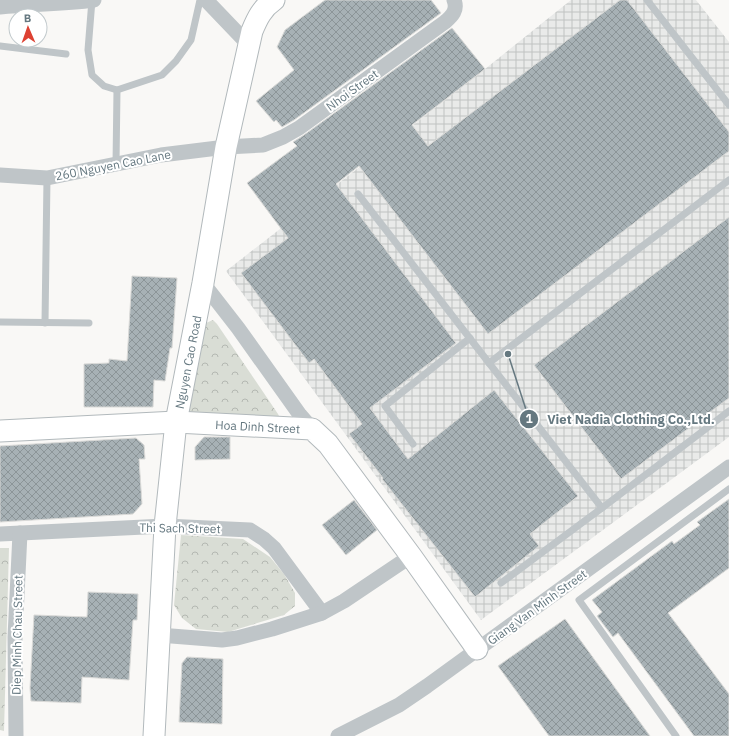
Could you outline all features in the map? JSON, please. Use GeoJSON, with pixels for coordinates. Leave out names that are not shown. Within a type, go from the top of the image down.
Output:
{"type":"FeatureCollection","features":[{"type":"Feature","properties":{"kind":"main road","name":"Nguyen Cao Road"},"geometry":{"type":"LineString","coordinates":[[154,736],[165,526],[176,422],[203,283],[226,147],[252,31],[265,6],[274,0]]}},
{"type":"Feature","properties":{"kind":"main road","name":"Hoa Dinh Street"},"geometry":{"type":"LineString","coordinates":[[0,431],[176,422],[312,429],[328,444],[411,556],[477,649]]}},
{"type":"Feature","properties":{"kind":"street"},"geometry":{"type":"LineString","coordinates":[[0,7],[36,3],[74,3],[93,0]]}},
{"type":"Feature","properties":{"kind":"street"},"geometry":{"type":"LineString","coordinates":[[206,0],[249,45]]}},
{"type":"Feature","properties":{"kind":"street","name":"Nhoi Street"},"geometry":{"type":"LineString","coordinates":[[226,147],[263,145],[283,137],[299,128],[451,18],[456,9],[454,0]]}},
{"type":"Feature","properties":{"kind":"street","name":"260 Nguyen Cao Lane"},"geometry":{"type":"LineString","coordinates":[[0,175],[47,178],[161,155],[226,147]]}},
{"type":"Feature","properties":{"kind":"street"},"geometry":{"type":"LineString","coordinates":[[203,283],[238,328],[300,415],[312,429]]}},
{"type":"Feature","properties":{"kind":"street","name":"Giang Van Minh Street"},"geometry":{"type":"LineString","coordinates":[[338,736],[399,705],[729,467]]}},
{"type":"Feature","properties":{"kind":"street","name":"Thi Sach Street"},"geometry":{"type":"LineString","coordinates":[[0,534],[165,526],[250,530],[274,548],[322,613]]}},
{"type":"Feature","properties":{"kind":"street","name":"Diep Minh Chau Street"},"geometry":{"type":"LineString","coordinates":[[16,736],[15,637],[20,533]]}},
{"type":"Feature","properties":{"kind":"street"},"geometry":{"type":"LineString","coordinates":[[159,635],[222,640],[237,638],[272,629],[322,613],[344,601],[411,556]]}},
{"type":"Feature","properties":{"kind":"lane"},"geometry":{"type":"LineString","coordinates":[[93,0],[88,50],[92,75],[104,86],[117,90],[162,75],[176,61],[191,40],[200,0]]}},
{"type":"Feature","properties":{"kind":"lane"},"geometry":{"type":"LineString","coordinates":[[647,0],[729,105]]}},
{"type":"Feature","properties":{"kind":"lane"},"geometry":{"type":"LineString","coordinates":[[0,46],[66,54]]}},
{"type":"Feature","properties":{"kind":"lane"},"geometry":{"type":"LineString","coordinates":[[116,165],[117,90]]}},
{"type":"Feature","properties":{"kind":"lane"},"geometry":{"type":"LineString","coordinates":[[45,323],[47,178]]}},
{"type":"Feature","properties":{"kind":"lane"},"geometry":{"type":"LineString","coordinates":[[489,363],[729,180]]}},
{"type":"Feature","properties":{"kind":"lane"},"geometry":{"type":"LineString","coordinates":[[358,194],[602,508]]}},
{"type":"Feature","properties":{"kind":"lane"},"geometry":{"type":"LineString","coordinates":[[0,322],[89,323]]}},
{"type":"Feature","properties":{"kind":"lane"},"geometry":{"type":"LineString","coordinates":[[413,444],[385,406],[470,338]]}},
{"type":"Feature","properties":{"kind":"lane"},"geometry":{"type":"LineString","coordinates":[[501,583],[729,411]]}},
{"type":"Feature","properties":{"kind":"lane"},"geometry":{"type":"LineString","coordinates":[[676,736],[579,600],[729,489]]}},
{"type":"Feature","properties":{"kind":"shaded area"},"geometry":{"type":"Polygon","coordinates":[[[571,0],[696,0],[729,42],[729,437],[481,620],[226,271],[571,0]]]}},
{"type":"Feature","properties":{"kind":"green space"},"geometry":{"type":"Polygon","coordinates":[[[213,320],[280,418],[188,413],[206,323],[213,320]]]}},
{"type":"Feature","properties":{"kind":"green space"},"geometry":{"type":"Polygon","coordinates":[[[181,535],[243,539],[270,557],[284,574],[295,593],[295,606],[284,615],[228,632],[196,629],[182,618],[174,605],[181,535]]]}},
{"type":"Feature","properties":{"kind":"green space"},"geometry":{"type":"Polygon","coordinates":[[[0,548],[9,548],[4,731],[0,730],[0,548]]]}},
{"type":"Feature","properties":{"kind":"building"},"geometry":{"type":"Polygon","coordinates":[[[325,0],[431,0],[441,13],[294,120],[282,127],[276,120],[274,122],[256,101],[294,70],[277,47],[285,30],[325,0]]]}},
{"type":"Feature","properties":{"kind":"building"},"geometry":{"type":"Polygon","coordinates":[[[620,0],[627,0],[729,132],[729,151],[488,334],[359,166],[336,184],[456,343],[370,408],[408,459],[494,390],[578,496],[530,534],[539,546],[475,597],[382,479],[383,478],[349,434],[362,424],[314,359],[309,363],[241,273],[288,238],[247,183],[297,146],[293,142],[452,28],[485,69],[412,125],[428,146],[620,0]]]}},
{"type":"Feature","properties":{"kind":"building"},"geometry":{"type":"Polygon","coordinates":[[[729,217],[729,398],[621,479],[534,365],[729,217]]]}},
{"type":"Feature","properties":{"kind":"building"},"geometry":{"type":"Polygon","coordinates":[[[132,276],[177,278],[172,348],[170,348],[165,381],[154,380],[153,407],[84,407],[84,364],[109,363],[109,359],[127,361],[132,276]]]}},
{"type":"Feature","properties":{"kind":"building"},"geometry":{"type":"Polygon","coordinates":[[[204,437],[230,437],[230,459],[195,460],[195,447],[204,437]]]}},
{"type":"Feature","properties":{"kind":"building"},"geometry":{"type":"Polygon","coordinates":[[[136,438],[144,445],[145,459],[139,459],[142,504],[133,514],[0,522],[0,446],[136,438]]]}},
{"type":"Feature","properties":{"kind":"building"},"geometry":{"type":"Polygon","coordinates":[[[729,499],[729,568],[668,613],[729,694],[729,736],[694,736],[618,633],[613,637],[597,616],[602,612],[592,600],[672,541],[674,544],[700,525],[697,522],[729,499]]]}},
{"type":"Feature","properties":{"kind":"building"},"geometry":{"type":"Polygon","coordinates":[[[354,500],[377,530],[346,555],[322,525],[354,500]]]}},
{"type":"Feature","properties":{"kind":"building"},"geometry":{"type":"Polygon","coordinates":[[[88,592],[138,594],[137,620],[133,620],[129,680],[82,677],[81,703],[31,701],[30,688],[34,615],[87,617],[88,592]]]}},
{"type":"Feature","properties":{"kind":"building"},"geometry":{"type":"Polygon","coordinates":[[[565,619],[650,736],[549,736],[498,666],[565,619]]]}},
{"type":"Feature","properties":{"kind":"building"},"geometry":{"type":"Polygon","coordinates":[[[187,657],[223,659],[222,724],[179,722],[182,663],[187,657]]]}},
{"type":"Feature","properties":{"kind":"place","name":"Viet Nadia Clothing Co.,Ltd."},"geometry":{"type":"Point","coordinates":[508,354]}}]}
